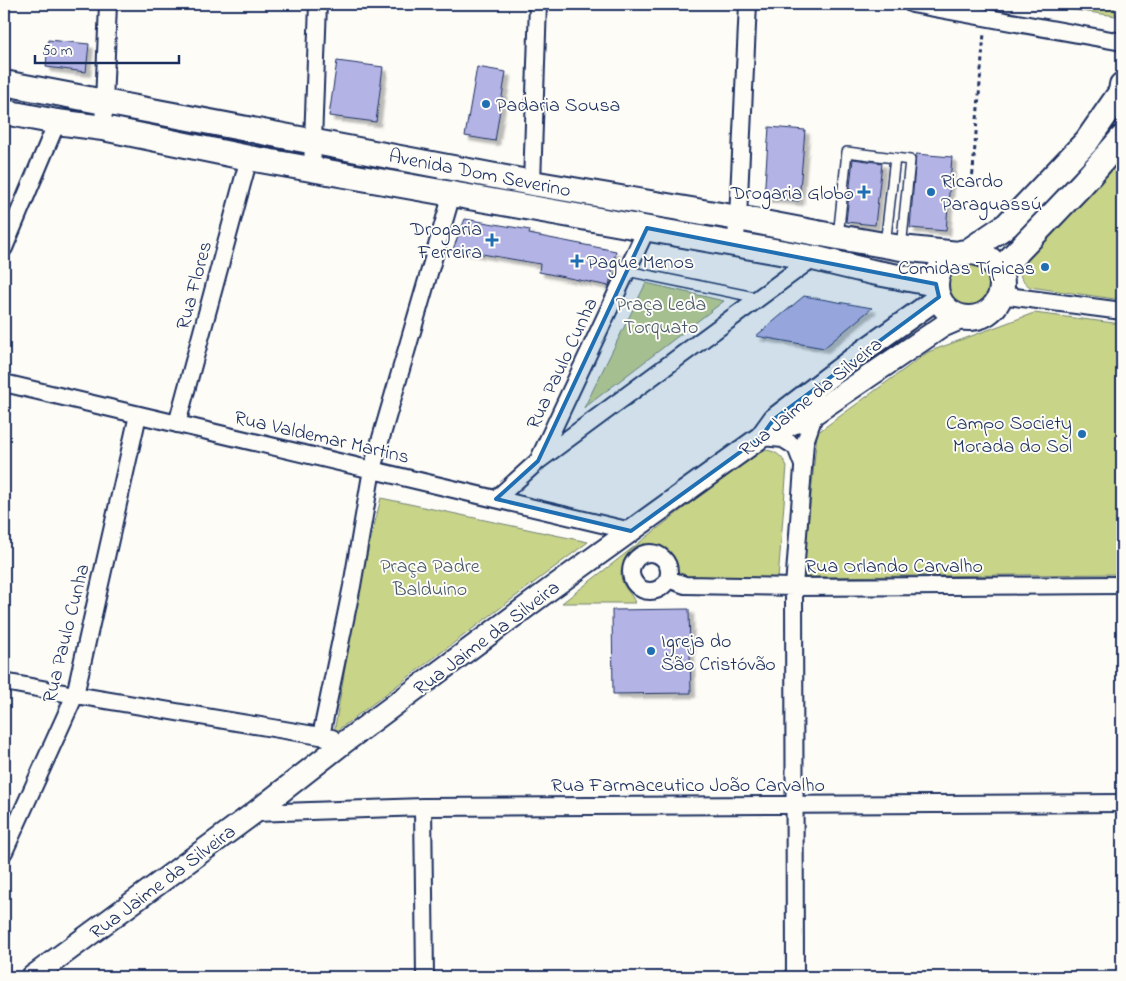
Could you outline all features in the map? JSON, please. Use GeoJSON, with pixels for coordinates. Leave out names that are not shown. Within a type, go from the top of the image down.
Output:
{"type":"FeatureCollection","features":[{"type":"Feature","properties":{"kind":"main road","name":"Avenida Dom Severino"},"geometry":{"type":"LineString","coordinates":[[4,83],[532,183],[893,246],[963,253]]}},
{"type":"Feature","properties":{"kind":"main road"},"geometry":{"type":"LineString","coordinates":[[963,253],[977,253],[986,256],[1000,271],[1002,279],[998,302],[988,312],[974,317],[964,317],[953,313],[944,306],[938,290],[938,274],[942,266],[949,259],[963,253],[1006,225],[1088,141],[1121,92],[1122,85]]}},
{"type":"Feature","properties":{"kind":"main road","name":"Avenida Dom Severino"},"geometry":{"type":"LineString","coordinates":[[4,112],[103,128],[249,158],[813,258],[938,290]]}},
{"type":"Feature","properties":{"kind":"main road"},"geometry":{"type":"LineString","coordinates":[[1000,271],[1083,183],[1122,138]]}},
{"type":"Feature","properties":{"kind":"street"},"geometry":{"type":"LineString","coordinates":[[103,128],[108,4]]}},
{"type":"Feature","properties":{"kind":"street"},"geometry":{"type":"LineString","coordinates":[[312,169],[318,4]]}},
{"type":"Feature","properties":{"kind":"street"},"geometry":{"type":"LineString","coordinates":[[532,183],[538,4]]}},
{"type":"Feature","properties":{"kind":"street"},"geometry":{"type":"LineString","coordinates":[[735,244],[738,218],[748,4]]}},
{"type":"Feature","properties":{"kind":"street"},"geometry":{"type":"LineString","coordinates":[[912,4],[986,10],[1122,42]]}},
{"type":"Feature","properties":{"kind":"street"},"geometry":{"type":"LineString","coordinates":[[4,248],[58,122]]}},
{"type":"Feature","properties":{"kind":"street","name":"Rua Flores"},"geometry":{"type":"LineString","coordinates":[[178,424],[249,158]]}},
{"type":"Feature","properties":{"kind":"street"},"geometry":{"type":"LineString","coordinates":[[321,736],[352,586],[372,469],[452,194]]}},
{"type":"Feature","properties":{"kind":"street","name":"Rua Paulo Cunha"},"geometry":{"type":"LineString","coordinates":[[538,461],[647,228]]}},
{"type":"Feature","properties":{"kind":"street"},"geometry":{"type":"LineString","coordinates":[[496,499],[538,461],[813,258]]}},
{"type":"Feature","properties":{"kind":"street","name":"Rua Jaime da Silveira"},"geometry":{"type":"LineString","coordinates":[[32,977],[254,813],[346,740],[761,437],[774,419],[863,351],[938,290]]}},
{"type":"Feature","properties":{"kind":"street"},"geometry":{"type":"LineString","coordinates":[[1000,295],[1122,311]]}},
{"type":"Feature","properties":{"kind":"street"},"geometry":{"type":"LineString","coordinates":[[761,437],[815,413],[943,326],[957,320],[974,317]]}},
{"type":"Feature","properties":{"kind":"street","name":"Rua Valdemar Martins"},"geometry":{"type":"LineString","coordinates":[[4,384],[631,531]]}},
{"type":"Feature","properties":{"kind":"street"},"geometry":{"type":"LineString","coordinates":[[795,977],[794,587],[805,442],[815,413]]}},
{"type":"Feature","properties":{"kind":"street","name":"Rua Paulo Cunha"},"geometry":{"type":"LineString","coordinates":[[4,852],[75,696],[138,415]]}},
{"type":"Feature","properties":{"kind":"street"},"geometry":{"type":"LineString","coordinates":[[761,437],[783,439],[796,447],[803,467]]}},
{"type":"Feature","properties":{"kind":"street","name":"Rua Orlando Carvalho"},"geometry":{"type":"LineString","coordinates":[[668,579],[685,585],[794,587],[1122,585]]}},
{"type":"Feature","properties":{"kind":"street"},"geometry":{"type":"LineString","coordinates":[[4,682],[75,696],[346,740]]}},
{"type":"Feature","properties":{"kind":"street","name":"Rua Farmaceutico João Carvalho"},"geometry":{"type":"LineString","coordinates":[[254,813],[423,807],[1122,803]]}},
{"type":"Feature","properties":{"kind":"street"},"geometry":{"type":"LineString","coordinates":[[423,807],[425,977]]}},
{"type":"Feature","properties":{"kind":"lane"},"geometry":{"type":"LineString","coordinates":[[838,237],[847,152],[910,160],[893,246]]}},
{"type":"Feature","properties":{"kind":"lane"},"geometry":{"type":"LineString","coordinates":[[893,246],[895,158]]}},
{"type":"Feature","properties":{"kind":"lane"},"geometry":{"type":"LineString","coordinates":[[627,271],[759,298]]}},
{"type":"Feature","properties":{"kind":"path"},"geometry":{"type":"LineString","coordinates":[[972,183],[986,10]]}},
{"type":"Feature","properties":{"kind":"highlighted area"},"geometry":{"type":"Polygon","coordinates":[[[647,228],[936,284],[939,297],[774,419],[761,437],[631,531],[496,499],[538,461],[647,228]]]}},
{"type":"Feature","properties":{"kind":"green space"},"geometry":{"type":"Polygon","coordinates":[[[1033,4],[1113,4],[1116,16],[1033,4]]]}},
{"type":"Feature","properties":{"kind":"green space"},"geometry":{"type":"Polygon","coordinates":[[[1122,148],[1122,300],[1030,287],[1022,278],[1019,266],[1122,148]]]}},
{"type":"Feature","properties":{"kind":"green space"},"geometry":{"type":"Polygon","coordinates":[[[964,261],[974,261],[986,268],[993,280],[993,290],[986,302],[974,309],[964,309],[956,305],[949,298],[945,290],[945,280],[949,272],[956,265],[964,261]]]}},
{"type":"Feature","properties":{"kind":"green space","name":"Praça Leda Torquato"},"geometry":{"type":"Polygon","coordinates":[[[646,283],[724,301],[584,408],[646,283]]]}},
{"type":"Feature","properties":{"kind":"green space"},"geometry":{"type":"Polygon","coordinates":[[[1034,313],[1122,324],[1122,574],[803,577],[817,433],[928,352],[1034,313]]]}},
{"type":"Feature","properties":{"kind":"green space"},"geometry":{"type":"Polygon","coordinates":[[[763,450],[777,454],[787,466],[778,579],[684,581],[677,573],[668,555],[658,549],[643,548],[630,555],[622,568],[622,580],[635,603],[562,603],[757,451],[763,450]]]}},
{"type":"Feature","properties":{"kind":"green space","name":"Praça Padre Balduino"},"geometry":{"type":"Polygon","coordinates":[[[381,498],[588,542],[334,733],[358,591],[381,498]]]}},
{"type":"Feature","properties":{"kind":"building"},"geometry":{"type":"Polygon","coordinates":[[[48,40],[89,44],[86,72],[46,67],[48,40]]]}},
{"type":"Feature","properties":{"kind":"building"},"geometry":{"type":"Polygon","coordinates":[[[337,61],[383,67],[376,122],[329,116],[337,61]]]}},
{"type":"Feature","properties":{"kind":"building","name":"Padaria Sousa"},"geometry":{"type":"Polygon","coordinates":[[[477,67],[506,72],[495,141],[465,136],[477,67]]]}},
{"type":"Feature","properties":{"kind":"building"},"geometry":{"type":"Polygon","coordinates":[[[769,127],[805,130],[799,201],[764,198],[769,127]]]}},
{"type":"Feature","properties":{"kind":"building","name":"Ricardo Paraguassú"},"geometry":{"type":"Polygon","coordinates":[[[916,154],[952,157],[946,231],[910,228],[916,154]]]}},
{"type":"Feature","properties":{"kind":"building","name":"Drogaria Globo"},"geometry":{"type":"Polygon","coordinates":[[[853,159],[882,163],[875,225],[846,222],[853,159]]]}},
{"type":"Feature","properties":{"kind":"building"},"geometry":{"type":"Polygon","coordinates":[[[465,219],[530,230],[529,234],[616,251],[609,286],[539,272],[540,264],[453,249],[465,219]]]}},
{"type":"Feature","properties":{"kind":"building"},"geometry":{"type":"Polygon","coordinates":[[[804,296],[872,308],[824,348],[756,336],[804,296]]]}},
{"type":"Feature","properties":{"kind":"building","name":"Igreja do São Cristóvão"},"geometry":{"type":"Polygon","coordinates":[[[689,609],[691,693],[613,694],[612,610],[689,609]]]}},
{"type":"Feature","properties":{"kind":"place","name":"Padaria Sousa"},"geometry":{"type":"Point","coordinates":[486,104]}},
{"type":"Feature","properties":{"kind":"place","name":"Drogaria Globo"},"geometry":{"type":"Point","coordinates":[864,192]}},
{"type":"Feature","properties":{"kind":"place","name":"Ricardo Paraguassú"},"geometry":{"type":"Point","coordinates":[931,192]}},
{"type":"Feature","properties":{"kind":"place","name":"Drogaria Ferreira"},"geometry":{"type":"Point","coordinates":[492,240]}},
{"type":"Feature","properties":{"kind":"place","name":"Pague Menos"},"geometry":{"type":"Point","coordinates":[577,261]}},
{"type":"Feature","properties":{"kind":"place","name":"Comidas Típicas"},"geometry":{"type":"Point","coordinates":[1045,267]}},
{"type":"Feature","properties":{"kind":"place","name":"Campo Society Morada do Sol"},"geometry":{"type":"Point","coordinates":[1082,434]}},
{"type":"Feature","properties":{"kind":"place","name":"Igreja do São Cristóvão"},"geometry":{"type":"Point","coordinates":[651,651]}}]}
